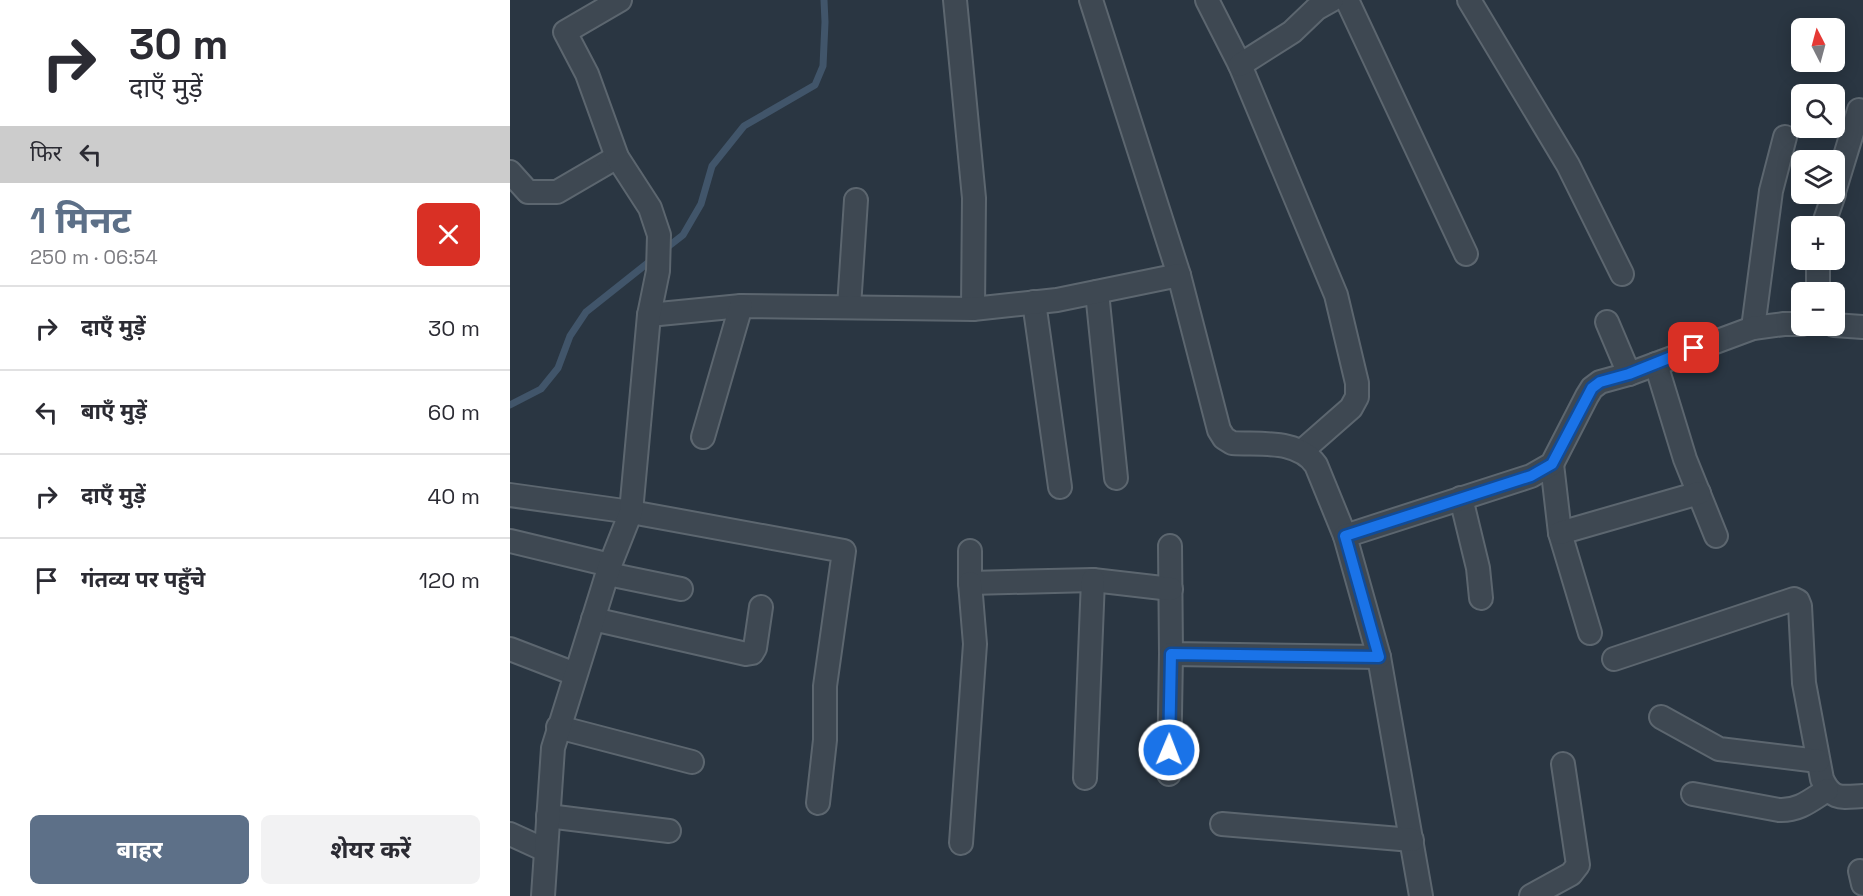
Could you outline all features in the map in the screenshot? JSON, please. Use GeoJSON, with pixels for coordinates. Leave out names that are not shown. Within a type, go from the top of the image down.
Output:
{"type":"FeatureCollection","features":[{"type":"Feature","properties":{"kind":"street"},"geometry":{"type":"LineString","coordinates":[[543,896],[553,748],[609,569],[631,512],[639,451],[650,315],[658,276],[658,235],[650,208],[617,157],[587,74],[565,32],[620,0]]}},
{"type":"Feature","properties":{"kind":"street"},"geometry":{"type":"LineString","coordinates":[[955,0],[974,198],[973,309]]}},
{"type":"Feature","properties":{"kind":"street"},"geometry":{"type":"LineString","coordinates":[[1090,0],[1179,275],[1219,430],[1224,438],[1232,443],[1292,447],[1310,456],[1316,465],[1345,536],[1379,657],[1421,896]]}},
{"type":"Feature","properties":{"kind":"street"},"geometry":{"type":"LineString","coordinates":[[1207,0],[1240,65],[1336,295],[1357,383],[1357,397],[1350,408],[1302,451]]}},
{"type":"Feature","properties":{"kind":"street"},"geometry":{"type":"LineString","coordinates":[[1240,65],[1292,32],[1316,9],[1332,0]]}},
{"type":"Feature","properties":{"kind":"street"},"geometry":{"type":"LineString","coordinates":[[1347,0],[1466,254]]}},
{"type":"Feature","properties":{"kind":"street"},"geometry":{"type":"LineString","coordinates":[[1469,0],[1568,165],[1622,274]]}},
{"type":"Feature","properties":{"kind":"street"},"geometry":{"type":"LineString","coordinates":[[1845,155],[1858,110]]}},
{"type":"Feature","properties":{"kind":"street"},"geometry":{"type":"LineString","coordinates":[[1753,328],[1771,191],[1785,137]]}},
{"type":"Feature","properties":{"kind":"street"},"geometry":{"type":"LineString","coordinates":[[510,172],[528,192],[557,192],[617,157]]}},
{"type":"Feature","properties":{"kind":"street"},"geometry":{"type":"LineString","coordinates":[[849,307],[856,200]]}},
{"type":"Feature","properties":{"kind":"street"},"geometry":{"type":"LineString","coordinates":[[650,315],[741,306],[973,309],[1097,292],[1179,275]]}},
{"type":"Feature","properties":{"kind":"street"},"geometry":{"type":"LineString","coordinates":[[1097,292],[1116,478]]}},
{"type":"Feature","properties":{"kind":"street"},"geometry":{"type":"LineString","coordinates":[[1034,302],[1060,487]]}},
{"type":"Feature","properties":{"kind":"street"},"geometry":{"type":"LineString","coordinates":[[703,437],[741,306]]}},
{"type":"Feature","properties":{"kind":"street"},"geometry":{"type":"LineString","coordinates":[[1607,322],[1629,374]]}},
{"type":"Feature","properties":{"kind":"street"},"geometry":{"type":"LineString","coordinates":[[1345,536],[1531,476],[1552,464],[1592,388],[1600,382],[1629,374],[1753,328],[1791,324]]}},
{"type":"Feature","properties":{"kind":"street"},"geometry":{"type":"LineString","coordinates":[[1845,326],[1863,327]]}},
{"type":"Feature","properties":{"kind":"street"},"geometry":{"type":"LineString","coordinates":[[1656,364],[1685,459],[1716,536]]}},
{"type":"Feature","properties":{"kind":"street"},"geometry":{"type":"LineString","coordinates":[[1552,464],[1560,532],[1590,633]]}},
{"type":"Feature","properties":{"kind":"street"},"geometry":{"type":"LineString","coordinates":[[1560,532],[1699,493]]}},
{"type":"Feature","properties":{"kind":"street"},"geometry":{"type":"LineString","coordinates":[[510,495],[631,512],[844,551],[825,687],[825,740],[818,803]]}},
{"type":"Feature","properties":{"kind":"street"},"geometry":{"type":"LineString","coordinates":[[1461,498],[1478,568],[1481,598]]}},
{"type":"Feature","properties":{"kind":"street"},"geometry":{"type":"LineString","coordinates":[[510,541],[681,589]]}},
{"type":"Feature","properties":{"kind":"street"},"geometry":{"type":"LineString","coordinates":[[1169,774],[1170,546]]}},
{"type":"Feature","properties":{"kind":"street"},"geometry":{"type":"LineString","coordinates":[[961,843],[975,644],[969,551]]}},
{"type":"Feature","properties":{"kind":"street"},"geometry":{"type":"LineString","coordinates":[[970,583],[1093,580],[1171,589]]}},
{"type":"Feature","properties":{"kind":"street"},"geometry":{"type":"LineString","coordinates":[[1085,778],[1093,580]]}},
{"type":"Feature","properties":{"kind":"street"},"geometry":{"type":"LineString","coordinates":[[1614,659],[1794,599],[1798,601],[1804,683],[1818,761],[1827,790],[1833,796],[1863,796]]}},
{"type":"Feature","properties":{"kind":"street"},"geometry":{"type":"LineString","coordinates":[[594,619],[746,654],[752,653],[755,648],[761,607]]}},
{"type":"Feature","properties":{"kind":"street"},"geometry":{"type":"LineString","coordinates":[[510,650],[575,674]]}},
{"type":"Feature","properties":{"kind":"street"},"geometry":{"type":"LineString","coordinates":[[1171,654],[1379,657]]}},
{"type":"Feature","properties":{"kind":"street"},"geometry":{"type":"LineString","coordinates":[[1661,717],[1719,749],[1818,761]]}},
{"type":"Feature","properties":{"kind":"street"},"geometry":{"type":"LineString","coordinates":[[558,727],[692,762]]}},
{"type":"Feature","properties":{"kind":"street"},"geometry":{"type":"LineString","coordinates":[[1531,896],[1571,874],[1578,865],[1563,764]]}},
{"type":"Feature","properties":{"kind":"street"},"geometry":{"type":"LineString","coordinates":[[1693,794],[1790,811],[1801,807],[1827,790]]}},
{"type":"Feature","properties":{"kind":"street"},"geometry":{"type":"LineString","coordinates":[[548,816],[669,831]]}},
{"type":"Feature","properties":{"kind":"street"},"geometry":{"type":"LineString","coordinates":[[1222,824],[1412,840]]}},
{"type":"Feature","properties":{"kind":"street"},"geometry":{"type":"LineString","coordinates":[[510,834],[545,850]]}},
{"type":"Feature","properties":{"kind":"waterway"},"geometry":{"type":"LineString","coordinates":[[665,249],[683,235],[701,204],[712,166],[744,126],[815,85],[823,66],[824,0]]}},
{"type":"Feature","properties":{"kind":"waterway"},"geometry":{"type":"LineString","coordinates":[[510,405],[541,389],[558,368],[570,336],[586,312],[654,258]]}},
{"type":"Feature","properties":{"kind":"route"},"geometry":{"type":"LineString","coordinates":[[1169,750],[1171,654],[1379,657],[1345,536],[1531,476],[1552,464],[1592,388],[1600,382],[1629,374],[1694,348]]}}]}
